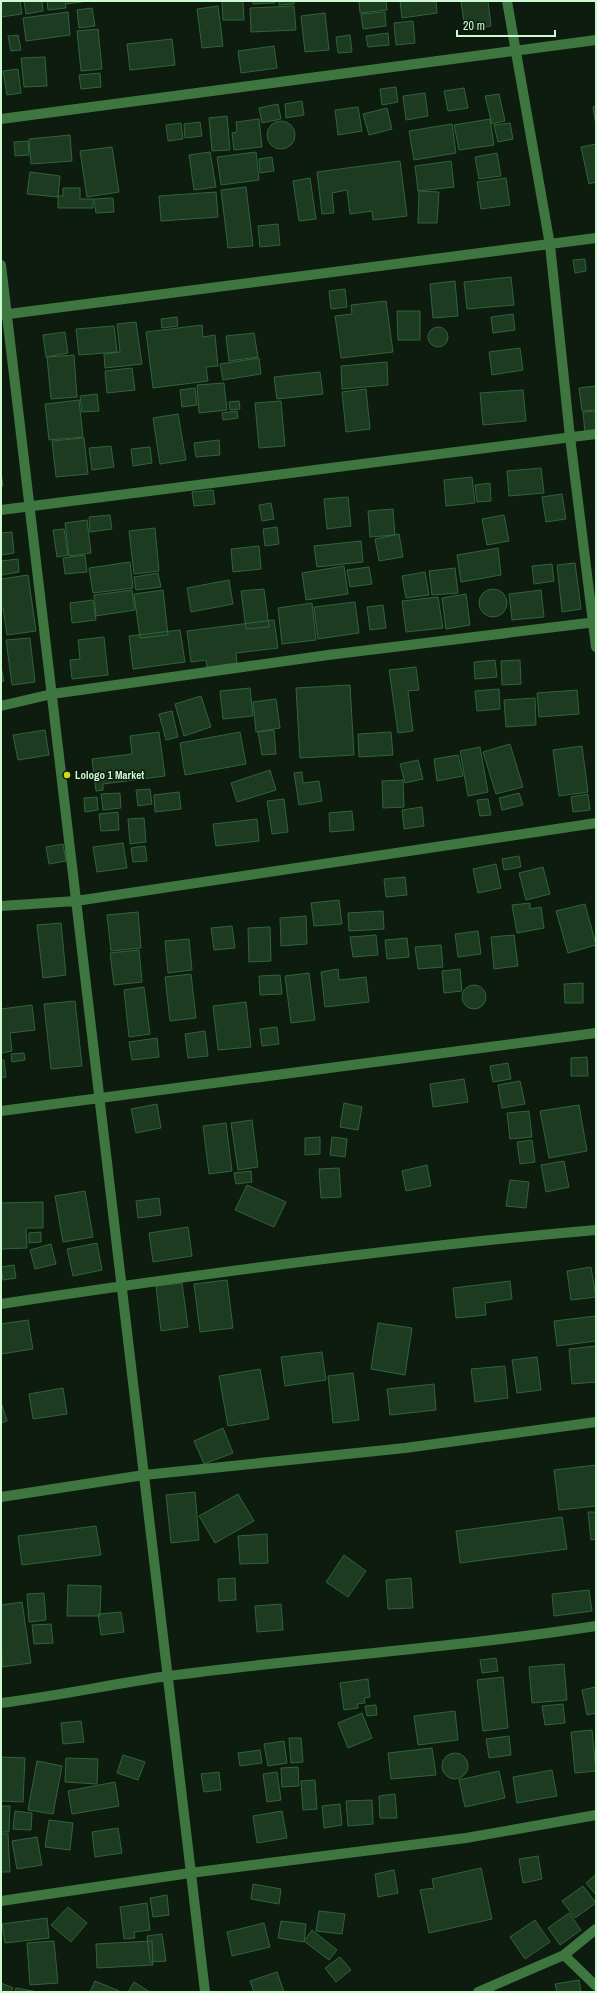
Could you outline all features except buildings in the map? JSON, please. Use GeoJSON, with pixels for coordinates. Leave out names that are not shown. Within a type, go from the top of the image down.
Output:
{"type":"FeatureCollection","features":[{"type":"Feature","properties":{"kind":"street"},"geometry":{"type":"LineString","coordinates":[[507,1],[550,245],[570,437],[596,647]]}},
{"type":"Feature","properties":{"kind":"street"},"geometry":{"type":"LineString","coordinates":[[1,119],[596,40]]}},
{"type":"Feature","properties":{"kind":"street"},"geometry":{"type":"LineString","coordinates":[[4,314],[596,238]]}},
{"type":"Feature","properties":{"kind":"street"},"geometry":{"type":"LineString","coordinates":[[1,265],[4,314],[30,506],[204,1992]]}},
{"type":"Feature","properties":{"kind":"street"},"geometry":{"type":"LineString","coordinates":[[1,510],[596,434]]}},
{"type":"Feature","properties":{"kind":"street"},"geometry":{"type":"LineString","coordinates":[[1,706],[52,694],[328,655],[594,622]]}},
{"type":"Feature","properties":{"kind":"street"},"geometry":{"type":"LineString","coordinates":[[1,906],[76,900],[596,823]]}},
{"type":"Feature","properties":{"kind":"street"},"geometry":{"type":"LineString","coordinates":[[1,1111],[596,1032]]}},
{"type":"Feature","properties":{"kind":"street"},"geometry":{"type":"LineString","coordinates":[[1,1304],[121,1285],[369,1252],[477,1240],[596,1230]]}},
{"type":"Feature","properties":{"kind":"street"},"geometry":{"type":"LineString","coordinates":[[1,1497],[144,1475],[405,1448],[596,1422]]}},
{"type":"Feature","properties":{"kind":"street"},"geometry":{"type":"LineString","coordinates":[[1,1703],[55,1696],[167,1676],[465,1644],[596,1626]]}},
{"type":"Feature","properties":{"kind":"street"},"geometry":{"type":"LineString","coordinates":[[1,1901],[190,1873],[466,1838],[596,1815]]}},
{"type":"Feature","properties":{"kind":"street"},"geometry":{"type":"LineString","coordinates":[[478,1992],[564,1955],[596,1929]]}},
{"type":"Feature","properties":{"kind":"street"},"geometry":{"type":"LineString","coordinates":[[564,1955],[596,1986]]}},
{"type":"Feature","properties":{"kind":"place","name":"Lologo 1 Market"},"geometry":{"type":"Point","coordinates":[67,775]}}]}
